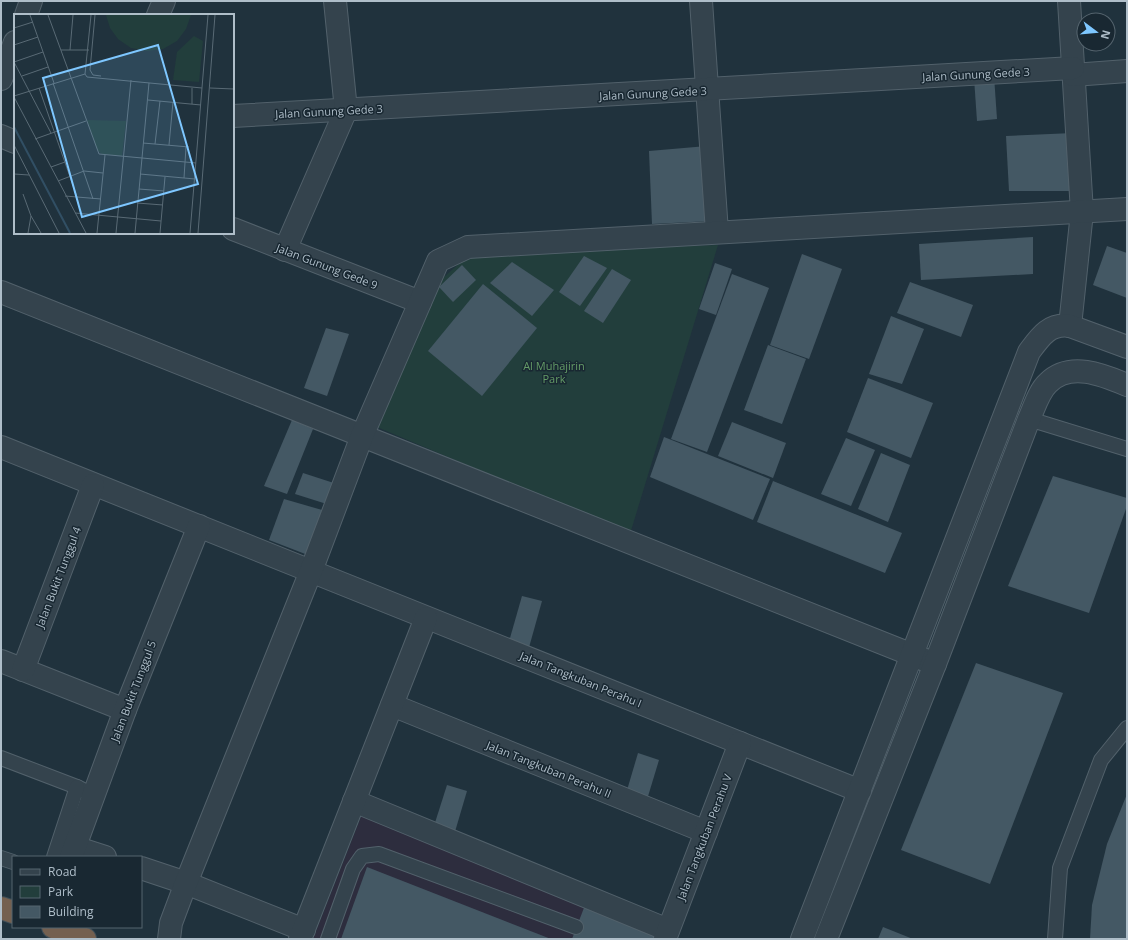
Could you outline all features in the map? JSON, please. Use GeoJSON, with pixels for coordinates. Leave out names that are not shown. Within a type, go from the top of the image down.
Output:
{"type":"FeatureCollection","features":[{"type":"Feature","properties":{"kind":"highway"},"geometry":{"type":"LineString","coordinates":[[1,908],[12,912]]}},
{"type":"Feature","properties":{"kind":"highway"},"geometry":{"type":"LineString","coordinates":[[56,928],[84,939]]}},
{"type":"Feature","properties":{"kind":"street"},"geometry":{"type":"LineString","coordinates":[[26,14],[31,1]]}},
{"type":"Feature","properties":{"kind":"street"},"geometry":{"type":"LineString","coordinates":[[285,250],[346,110],[335,1]]}},
{"type":"Feature","properties":{"kind":"street"},"geometry":{"type":"LineString","coordinates":[[701,1],[717,232]]}},
{"type":"Feature","properties":{"kind":"street"},"geometry":{"type":"LineString","coordinates":[[1068,1],[1082,212],[1070,326]]}},
{"type":"Feature","properties":{"kind":"street"},"geometry":{"type":"LineString","coordinates":[[1,79],[14,45]]}},
{"type":"Feature","properties":{"kind":"street","name":"Jalan Gunung Gede 3"},"geometry":{"type":"LineString","coordinates":[[234,116],[1073,71],[1127,71]]}},
{"type":"Feature","properties":{"kind":"street"},"geometry":{"type":"LineString","coordinates":[[1,136],[14,142]]}},
{"type":"Feature","properties":{"kind":"street"},"geometry":{"type":"LineString","coordinates":[[169,939],[171,923],[186,883],[311,571],[362,436],[438,261],[468,247],[1127,209]]}},
{"type":"Feature","properties":{"kind":"street","name":"Jalan Gunung Gede 9"},"geometry":{"type":"LineString","coordinates":[[234,230],[420,302]]}},
{"type":"Feature","properties":{"kind":"street"},"geometry":{"type":"LineString","coordinates":[[1,292],[935,664]]}},
{"type":"Feature","properties":{"kind":"street"},"geometry":{"type":"LineString","coordinates":[[802,939],[856,789],[913,655],[1029,352],[1042,334],[1057,326],[1070,326],[1127,347]]}},
{"type":"Feature","properties":{"kind":"street"},"geometry":{"type":"LineString","coordinates":[[826,939],[935,664],[1029,419],[1047,384],[1060,373],[1089,372],[1103,375],[1127,385]]}},
{"type":"Feature","properties":{"kind":"street","name":"Jalan Tangkuban Perahu I"},"geometry":{"type":"LineString","coordinates":[[1,447],[856,789]]}},
{"type":"Feature","properties":{"kind":"street","name":"Jalan Bukit Tunggul 4"},"geometry":{"type":"LineString","coordinates":[[23,670],[93,485]]}},
{"type":"Feature","properties":{"kind":"street","name":"Jalan Bukit Tunggul 5"},"geometry":{"type":"LineString","coordinates":[[73,852],[85,791],[125,710],[199,526]]}},
{"type":"Feature","properties":{"kind":"street"},"geometry":{"type":"LineString","coordinates":[[142,868],[186,883],[302,934],[426,618]]}},
{"type":"Feature","properties":{"kind":"street"},"geometry":{"type":"LineString","coordinates":[[1,661],[125,710]]}},
{"type":"Feature","properties":{"kind":"street","name":"Jalan Tangkuban Perahu II"},"geometry":{"type":"LineString","coordinates":[[392,705],[706,832]]}},
{"type":"Feature","properties":{"kind":"street","name":"Jalan Tangkuban Perahu V"},"geometry":{"type":"LineString","coordinates":[[666,935],[740,743]]}},
{"type":"Feature","properties":{"kind":"street"},"geometry":{"type":"LineString","coordinates":[[354,801],[666,935]]}},
{"type":"Feature","properties":{"kind":"street"},"geometry":{"type":"LineString","coordinates":[[73,852],[99,856]]}},
{"type":"Feature","properties":{"kind":"lane"},"geometry":{"type":"LineString","coordinates":[[1029,419],[1127,449]]}},
{"type":"Feature","properties":{"kind":"lane"},"geometry":{"type":"LineString","coordinates":[[1055,939],[1060,868],[1101,760],[1127,728]]}},
{"type":"Feature","properties":{"kind":"lane"},"geometry":{"type":"LineString","coordinates":[[1,758],[85,791],[54,856]]}},
{"type":"Feature","properties":{"kind":"lane"},"geometry":{"type":"LineString","coordinates":[[328,939],[353,869],[362,856],[379,854],[576,927]]}},
{"type":"Feature","properties":{"kind":"lane"},"geometry":{"type":"LineString","coordinates":[[1,858],[12,862]]}},
{"type":"Feature","properties":{"kind":"shaded area"},"geometry":{"type":"Polygon","coordinates":[[[363,812],[661,939],[313,939],[363,812]]]}},
{"type":"Feature","properties":{"kind":"green space","name":"Al Muhajirin Park"},"geometry":{"type":"Polygon","coordinates":[[[718,245],[630,534],[377,427],[436,284],[470,254],[718,245]]]}},
{"type":"Feature","properties":{"kind":"building"},"geometry":{"type":"Polygon","coordinates":[[[994,76],[997,119],[977,121],[974,78],[994,76]]]}},
{"type":"Feature","properties":{"kind":"building"},"geometry":{"type":"Polygon","coordinates":[[[1073,133],[1075,191],[1009,191],[1006,136],[1073,133]]]}},
{"type":"Feature","properties":{"kind":"building"},"geometry":{"type":"Polygon","coordinates":[[[707,146],[711,221],[652,224],[649,151],[707,146]]]}},
{"type":"Feature","properties":{"kind":"building"},"geometry":{"type":"Polygon","coordinates":[[[1033,237],[1033,274],[921,280],[919,244],[1033,237]]]}},
{"type":"Feature","properties":{"kind":"building"},"geometry":{"type":"Polygon","coordinates":[[[1107,246],[1127,253],[1127,298],[1093,285],[1107,246]]]}},
{"type":"Feature","properties":{"kind":"building"},"geometry":{"type":"Polygon","coordinates":[[[802,254],[842,269],[809,359],[770,345],[802,254]]]}},
{"type":"Feature","properties":{"kind":"building"},"geometry":{"type":"Polygon","coordinates":[[[584,256],[607,268],[580,306],[559,292],[584,256]]]}},
{"type":"Feature","properties":{"kind":"building"},"geometry":{"type":"Polygon","coordinates":[[[512,262],[554,290],[532,316],[490,283],[512,262]]]}},
{"type":"Feature","properties":{"kind":"building"},"geometry":{"type":"Polygon","coordinates":[[[715,263],[732,269],[716,315],[699,309],[715,263]]]}},
{"type":"Feature","properties":{"kind":"building"},"geometry":{"type":"Polygon","coordinates":[[[462,265],[476,280],[453,302],[439,287],[462,265]]]}},
{"type":"Feature","properties":{"kind":"building"},"geometry":{"type":"Polygon","coordinates":[[[612,269],[631,280],[603,323],[584,311],[612,269]]]}},
{"type":"Feature","properties":{"kind":"building"},"geometry":{"type":"Polygon","coordinates":[[[732,274],[769,288],[707,452],[671,439],[732,274]]]}},
{"type":"Feature","properties":{"kind":"building"},"geometry":{"type":"Polygon","coordinates":[[[910,282],[973,305],[961,337],[897,313],[910,282]]]}},
{"type":"Feature","properties":{"kind":"building"},"geometry":{"type":"Polygon","coordinates":[[[483,284],[537,328],[482,396],[428,351],[483,284]]]}},
{"type":"Feature","properties":{"kind":"building"},"geometry":{"type":"Polygon","coordinates":[[[891,316],[924,329],[902,384],[869,374],[891,316]]]}},
{"type":"Feature","properties":{"kind":"building"},"geometry":{"type":"Polygon","coordinates":[[[326,328],[349,334],[327,396],[304,388],[326,328]]]}},
{"type":"Feature","properties":{"kind":"building"},"geometry":{"type":"Polygon","coordinates":[[[768,345],[806,359],[782,424],[744,410],[768,345]]]}},
{"type":"Feature","properties":{"kind":"building"},"geometry":{"type":"Polygon","coordinates":[[[868,378],[933,403],[911,458],[847,432],[868,378]]]}},
{"type":"Feature","properties":{"kind":"building"},"geometry":{"type":"Polygon","coordinates":[[[292,420],[313,429],[287,494],[264,486],[292,420]]]}},
{"type":"Feature","properties":{"kind":"building"},"geometry":{"type":"Polygon","coordinates":[[[732,422],[786,443],[773,478],[718,456],[732,422]]]}},
{"type":"Feature","properties":{"kind":"building"},"geometry":{"type":"Polygon","coordinates":[[[664,437],[770,479],[753,520],[650,477],[664,437]]]}},
{"type":"Feature","properties":{"kind":"building"},"geometry":{"type":"Polygon","coordinates":[[[846,438],[875,450],[851,506],[821,494],[846,438]]]}},
{"type":"Feature","properties":{"kind":"building"},"geometry":{"type":"Polygon","coordinates":[[[881,453],[910,465],[888,522],[858,509],[881,453]]]}},
{"type":"Feature","properties":{"kind":"building"},"geometry":{"type":"Polygon","coordinates":[[[303,473],[340,485],[333,506],[295,494],[303,473]]]}},
{"type":"Feature","properties":{"kind":"building"},"geometry":{"type":"Polygon","coordinates":[[[1053,476],[1127,498],[1127,506],[1089,613],[1008,586],[1053,476]]]}},
{"type":"Feature","properties":{"kind":"building"},"geometry":{"type":"Polygon","coordinates":[[[773,481],[902,533],[885,573],[757,522],[773,481]]]}},
{"type":"Feature","properties":{"kind":"building"},"geometry":{"type":"Polygon","coordinates":[[[284,499],[329,512],[313,557],[269,540],[284,499]]]}},
{"type":"Feature","properties":{"kind":"building"},"geometry":{"type":"Polygon","coordinates":[[[522,596],[542,601],[528,651],[508,645],[522,596]]]}},
{"type":"Feature","properties":{"kind":"building"},"geometry":{"type":"Polygon","coordinates":[[[976,663],[1063,693],[990,884],[901,850],[976,663]]]}},
{"type":"Feature","properties":{"kind":"building"},"geometry":{"type":"Polygon","coordinates":[[[638,753],[659,760],[646,803],[625,797],[638,753]]]}},
{"type":"Feature","properties":{"kind":"building"},"geometry":{"type":"Polygon","coordinates":[[[447,785],[467,791],[454,835],[433,829],[447,785]]]}},
{"type":"Feature","properties":{"kind":"building"},"geometry":{"type":"Polygon","coordinates":[[[1127,794],[1127,939],[1090,939],[1092,905],[1107,844],[1127,794]]]}},
{"type":"Feature","properties":{"kind":"building"},"geometry":{"type":"Polygon","coordinates":[[[367,867],[551,939],[341,939],[367,867]]]}},
{"type":"Feature","properties":{"kind":"building"},"geometry":{"type":"Polygon","coordinates":[[[587,900],[659,929],[655,939],[572,939],[587,900]]]}},
{"type":"Feature","properties":{"kind":"building"},"geometry":{"type":"Polygon","coordinates":[[[883,927],[913,939],[878,939],[883,927]]]}}]}
